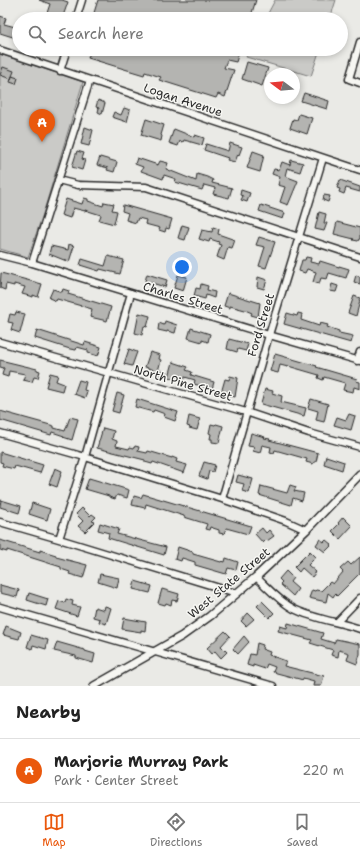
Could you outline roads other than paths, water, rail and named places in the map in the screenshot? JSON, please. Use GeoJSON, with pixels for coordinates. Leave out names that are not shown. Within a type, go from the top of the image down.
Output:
{"type":"FeatureCollection","features":[{"type":"Feature","properties":{"kind":"main road","name":"West State Street"},"geometry":{"type":"LineString","coordinates":[[94,686],[182,636],[210,616],[256,577],[306,530],[360,474]]}},
{"type":"Feature","properties":{"kind":"street"},"geometry":{"type":"LineString","coordinates":[[78,12],[82,0]]}},
{"type":"Feature","properties":{"kind":"street"},"geometry":{"type":"LineString","coordinates":[[360,42],[348,79],[360,83]]}},
{"type":"Feature","properties":{"kind":"street","name":"Logan Avenue"},"geometry":{"type":"LineString","coordinates":[[0,50],[12,54]]}},
{"type":"Feature","properties":{"kind":"street","name":"Logan Avenue"},"geometry":{"type":"LineString","coordinates":[[17,56],[360,170]]}},
{"type":"Feature","properties":{"kind":"street"},"geometry":{"type":"LineString","coordinates":[[60,71],[65,56]]}},
{"type":"Feature","properties":{"kind":"street"},"geometry":{"type":"LineString","coordinates":[[32,263],[90,80]]}},
{"type":"Feature","properties":{"kind":"street","name":"Ford Street"},"geometry":{"type":"LineString","coordinates":[[222,499],[246,412],[323,158]]}},
{"type":"Feature","properties":{"kind":"street"},"geometry":{"type":"LineString","coordinates":[[58,180],[78,185],[146,186],[360,257]]}},
{"type":"Feature","properties":{"kind":"street","name":"Charles Street"},"geometry":{"type":"LineString","coordinates":[[0,255],[32,263],[359,361]]}},
{"type":"Feature","properties":{"kind":"street"},"geometry":{"type":"LineString","coordinates":[[59,539],[85,457],[132,293]]}},
{"type":"Feature","properties":{"kind":"street","name":"North Pine Street"},"geometry":{"type":"LineString","coordinates":[[0,342],[246,412],[309,433],[360,447]]}},
{"type":"Feature","properties":{"kind":"street"},"geometry":{"type":"LineString","coordinates":[[359,361],[360,352]]}},
{"type":"Feature","properties":{"kind":"street"},"geometry":{"type":"LineString","coordinates":[[0,433],[85,457],[222,499],[286,520],[306,530]]}},
{"type":"Feature","properties":{"kind":"street"},"geometry":{"type":"LineString","coordinates":[[0,522],[236,593]]}},
{"type":"Feature","properties":{"kind":"street"},"geometry":{"type":"LineString","coordinates":[[256,577],[278,597],[293,608],[303,613],[360,629]]}},
{"type":"Feature","properties":{"kind":"street"},"geometry":{"type":"LineString","coordinates":[[337,622],[360,598]]}},
{"type":"Feature","properties":{"kind":"street"},"geometry":{"type":"LineString","coordinates":[[0,607],[273,686]]}},
{"type":"Feature","properties":{"kind":"place","name":"Marjorie Murray Park"},"geometry":{"type":"Point","coordinates":[42,142]}}]}
